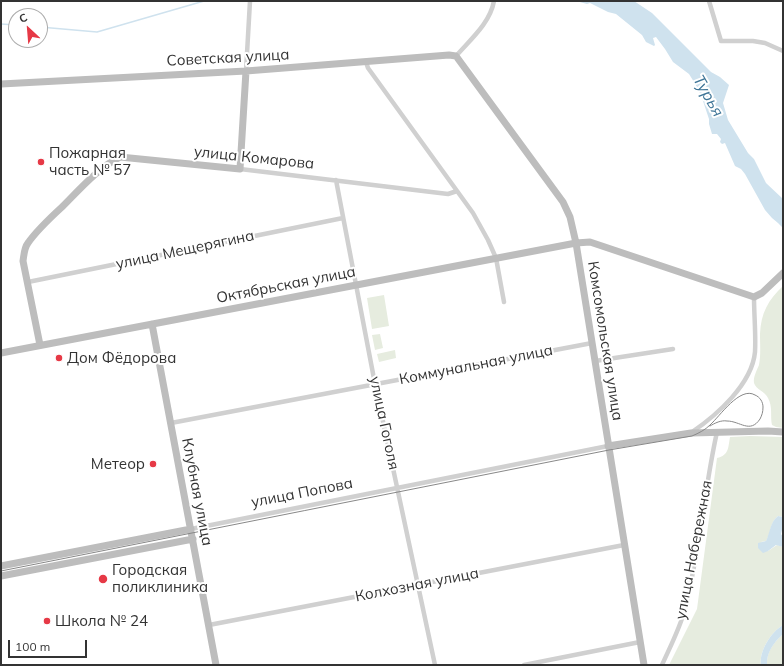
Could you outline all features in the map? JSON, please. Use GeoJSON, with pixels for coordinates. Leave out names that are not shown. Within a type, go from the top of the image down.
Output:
{"type":"FeatureCollection","features":[{"type":"Feature","properties":{"kind":"main road","name":"Советская улица"},"geometry":{"type":"LineString","coordinates":[[1,84],[246,71],[449,55],[456,56]]}},
{"type":"Feature","properties":{"kind":"main road","name":"Комсомольская улица"},"geometry":{"type":"LineString","coordinates":[[456,56],[563,202],[570,217],[576,243],[644,665]]}},
{"type":"Feature","properties":{"kind":"main road"},"geometry":{"type":"LineString","coordinates":[[240,169],[246,71]]}},
{"type":"Feature","properties":{"kind":"main road","name":"улица Комарова"},"geometry":{"type":"LineString","coordinates":[[40,345],[23,260],[27,244],[50,218],[108,163],[120,157],[240,169]]}},
{"type":"Feature","properties":{"kind":"main road","name":"Октябрьская улица"},"geometry":{"type":"LineString","coordinates":[[1,353],[576,243],[590,242],[754,297]]}},
{"type":"Feature","properties":{"kind":"main road"},"geometry":{"type":"LineString","coordinates":[[754,297],[762,294],[783,273]]}},
{"type":"Feature","properties":{"kind":"main road","name":"Клубная улица"},"geometry":{"type":"LineString","coordinates":[[152,324],[216,665]]}},
{"type":"Feature","properties":{"kind":"main road"},"geometry":{"type":"LineString","coordinates":[[608,446],[691,433],[783,432]]}},
{"type":"Feature","properties":{"kind":"main road","name":"улица Попова"},"geometry":{"type":"LineString","coordinates":[[1,566],[191,529]]}},
{"type":"Feature","properties":{"kind":"main road"},"geometry":{"type":"LineString","coordinates":[[1,576],[193,539]]}},
{"type":"Feature","properties":{"kind":"street"},"geometry":{"type":"LineString","coordinates":[[246,71],[250,1]]}},
{"type":"Feature","properties":{"kind":"street"},"geometry":{"type":"LineString","coordinates":[[456,56],[483,25],[492,12],[494,1]]}},
{"type":"Feature","properties":{"kind":"street"},"geometry":{"type":"LineString","coordinates":[[709,1],[721,41],[753,41],[765,43],[783,51]]}},
{"type":"Feature","properties":{"kind":"street"},"geometry":{"type":"LineString","coordinates":[[366,62],[368,68],[474,213],[496,258],[504,302]]}},
{"type":"Feature","properties":{"kind":"street","name":"улица Комарова"},"geometry":{"type":"LineString","coordinates":[[240,169],[448,194],[457,191]]}},
{"type":"Feature","properties":{"kind":"street","name":"улица Гоголя"},"geometry":{"type":"LineString","coordinates":[[336,180],[375,384],[435,665]]}},
{"type":"Feature","properties":{"kind":"street","name":"улица Мещерягина"},"geometry":{"type":"LineString","coordinates":[[28,282],[343,218]]}},
{"type":"Feature","properties":{"kind":"street"},"geometry":{"type":"LineString","coordinates":[[691,433],[709,421],[725,405],[749,373],[755,353],[754,297]]}},
{"type":"Feature","properties":{"kind":"street","name":"Коммунальная улица"},"geometry":{"type":"LineString","coordinates":[[171,423],[592,343]]}},
{"type":"Feature","properties":{"kind":"street"},"geometry":{"type":"LineString","coordinates":[[595,361],[673,349]]}},
{"type":"Feature","properties":{"kind":"street","name":"улица Набережная"},"geometry":{"type":"LineString","coordinates":[[662,665],[685,609],[699,543],[717,432]]}},
{"type":"Feature","properties":{"kind":"street","name":"улица Попова"},"geometry":{"type":"LineString","coordinates":[[191,529],[608,446]]}},
{"type":"Feature","properties":{"kind":"street","name":"Колхозная улица"},"geometry":{"type":"LineString","coordinates":[[209,625],[624,545]]}},
{"type":"Feature","properties":{"kind":"street"},"geometry":{"type":"LineString","coordinates":[[524,665],[640,642]]}},
{"type":"Feature","properties":{"kind":"shaded area"},"geometry":{"type":"Polygon","coordinates":[[[783,286],[783,428],[772,425],[770,401],[767,396],[755,385],[754,381],[760,361],[760,334],[764,313],[773,296],[783,286]]]}},
{"type":"Feature","properties":{"kind":"shaded area"},"geometry":{"type":"Polygon","coordinates":[[[384,295],[389,326],[372,329],[367,298],[384,295]]]}},
{"type":"Feature","properties":{"kind":"shaded area"},"geometry":{"type":"Polygon","coordinates":[[[380,334],[383,348],[375,350],[372,335],[380,334]]]}},
{"type":"Feature","properties":{"kind":"shaded area"},"geometry":{"type":"Polygon","coordinates":[[[395,350],[396,358],[379,362],[377,354],[395,350]]]}},
{"type":"Feature","properties":{"kind":"shaded area"},"geometry":{"type":"Polygon","coordinates":[[[730,437],[783,437],[783,517],[778,516],[775,518],[766,541],[761,542],[768,551],[777,545],[783,547],[783,625],[774,632],[767,642],[762,654],[761,665],[669,665],[697,609],[717,458],[726,453],[730,437]]]}},
{"type":"Feature","properties":{"kind":"shaded area"},"geometry":{"type":"Polygon","coordinates":[[[783,634],[783,665],[767,665],[771,648],[783,634]]]}},
{"type":"Feature","properties":{"kind":"water","name":"Турья"},"geometry":{"type":"Polygon","coordinates":[[[576,1],[634,1],[652,13],[711,72],[720,77],[729,85],[723,103],[728,120],[748,153],[754,159],[766,183],[783,199],[783,228],[765,210],[745,174],[741,169],[735,166],[725,143],[722,144],[720,142],[721,139],[717,134],[712,134],[701,95],[694,82],[689,74],[673,62],[656,37],[653,38],[654,46],[646,42],[642,35],[616,14],[608,12],[590,3],[587,4],[576,1]]]}},
{"type":"Feature","properties":{"kind":"water"},"geometry":{"type":"Polygon","coordinates":[[[778,516],[783,517],[781,534],[783,537],[783,547],[776,545],[763,553],[758,548],[758,543],[766,541],[772,524],[778,516]]]}},
{"type":"Feature","properties":{"kind":"water"},"geometry":{"type":"Polygon","coordinates":[[[783,625],[783,634],[771,648],[767,665],[761,665],[762,654],[767,642],[774,632],[783,625]]]}},
{"type":"Feature","properties":{"kind":"waterway"},"geometry":{"type":"LineString","coordinates":[[48,28],[97,32],[204,1]]}},
{"type":"Feature","properties":{"kind":"waterway"},"geometry":{"type":"LineString","coordinates":[[1,24],[8,24]]}},
{"type":"Feature","properties":{"kind":"tram line"},"geometry":{"type":"LineString","coordinates":[[1,571],[609,450],[692,436],[708,427],[731,403],[743,395],[749,393],[755,395],[762,402],[763,412],[760,419],[752,426],[745,426],[725,421],[718,422],[710,426]]}},
{"type":"Feature","properties":{"kind":"place","name":"Пожарная часть № 57"},"geometry":{"type":"Point","coordinates":[41,162]}},
{"type":"Feature","properties":{"kind":"place","name":"Дом Фёдорова"},"geometry":{"type":"Point","coordinates":[59,358]}},
{"type":"Feature","properties":{"kind":"place","name":"Метеор"},"geometry":{"type":"Point","coordinates":[153,464]}},
{"type":"Feature","properties":{"kind":"place","name":"Городская поликлиника"},"geometry":{"type":"Point","coordinates":[103,579]}},
{"type":"Feature","properties":{"kind":"place","name":"Школа № 24"},"geometry":{"type":"Point","coordinates":[47,621]}}]}
